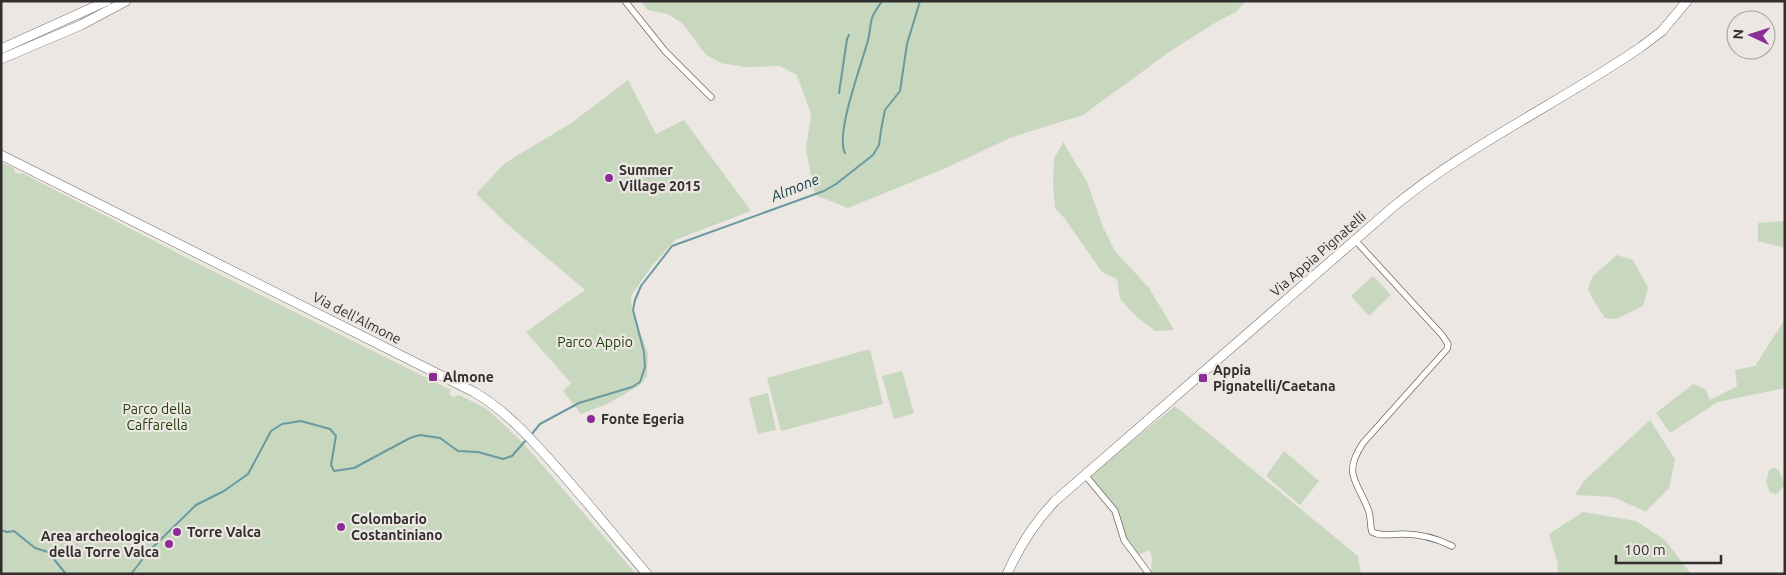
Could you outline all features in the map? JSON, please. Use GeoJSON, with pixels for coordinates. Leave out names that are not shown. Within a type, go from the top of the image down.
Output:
{"type":"FeatureCollection","features":[{"type":"Feature","properties":{"kind":"main road"},"geometry":{"type":"LineString","coordinates":[[1,49],[107,1]]}},
{"type":"Feature","properties":{"kind":"main road"},"geometry":{"type":"LineString","coordinates":[[1,59],[81,25],[126,1]]}},
{"type":"Feature","properties":{"kind":"main road","name":"Via Appia Pignatelli"},"geometry":{"type":"LineString","coordinates":[[1007,574],[1014,557],[1037,522],[1055,501],[1393,207],[1424,184],[1649,42],[1669,24],[1688,1]]}},
{"type":"Feature","properties":{"kind":"main road","name":"Via dell'Almone"},"geometry":{"type":"LineString","coordinates":[[1,155],[474,392],[506,413],[534,442],[647,574]]}},
{"type":"Feature","properties":{"kind":"street"},"geometry":{"type":"LineString","coordinates":[[625,1],[665,52],[710,97]]}},
{"type":"Feature","properties":{"kind":"street"},"geometry":{"type":"LineString","coordinates":[[1355,240],[1442,335],[1448,344],[1447,349],[1363,443],[1353,460],[1352,474],[1370,514],[1372,532],[1379,535],[1427,536],[1452,546]]}},
{"type":"Feature","properties":{"kind":"street"},"geometry":{"type":"LineString","coordinates":[[1085,475],[1115,511],[1123,538],[1149,574]]}},
{"type":"Feature","properties":{"kind":"green space"},"geometry":{"type":"Polygon","coordinates":[[[641,1],[1246,1],[1236,12],[1172,50],[1083,115],[1010,138],[946,168],[848,208],[815,195],[806,150],[811,114],[797,75],[780,66],[744,67],[721,63],[706,55],[683,24],[668,14],[648,10],[641,1]]]}},
{"type":"Feature","properties":{"kind":"green space","name":"Summer Village 2015"},"geometry":{"type":"Polygon","coordinates":[[[628,80],[656,134],[684,120],[751,211],[675,240],[651,267],[631,296],[632,311],[648,353],[647,376],[639,386],[607,404],[581,414],[563,391],[571,383],[526,332],[585,290],[506,223],[476,194],[505,163],[570,124],[628,80]]]}},
{"type":"Feature","properties":{"kind":"green space"},"geometry":{"type":"Polygon","coordinates":[[[1063,142],[1087,182],[1103,227],[1115,251],[1149,288],[1174,330],[1155,331],[1135,315],[1120,299],[1117,279],[1102,272],[1065,219],[1055,208],[1054,159],[1063,142]]]}},
{"type":"Feature","properties":{"kind":"green space","name":"Parco della Caffarella"},"geometry":{"type":"Polygon","coordinates":[[[1,162],[14,168],[14,171],[19,174],[22,173],[451,390],[449,394],[453,397],[459,395],[487,409],[525,445],[636,574],[1,574],[1,162]]]}},
{"type":"Feature","properties":{"kind":"green space"},"geometry":{"type":"Polygon","coordinates":[[[1785,221],[1785,248],[1758,241],[1758,223],[1785,221]]]}},
{"type":"Feature","properties":{"kind":"green space"},"geometry":{"type":"Polygon","coordinates":[[[1617,255],[1633,260],[1648,288],[1643,306],[1616,319],[1605,318],[1588,289],[1593,276],[1617,255]]]}},
{"type":"Feature","properties":{"kind":"green space"},"geometry":{"type":"Polygon","coordinates":[[[1373,276],[1391,295],[1369,316],[1351,296],[1373,276]]]}},
{"type":"Feature","properties":{"kind":"green space"},"geometry":{"type":"Polygon","coordinates":[[[1785,319],[1785,388],[1718,402],[1670,433],[1656,413],[1693,384],[1705,389],[1710,400],[1737,386],[1735,370],[1755,366],[1785,319]]]}},
{"type":"Feature","properties":{"kind":"green space"},"geometry":{"type":"Polygon","coordinates":[[[870,349],[883,404],[781,431],[767,378],[870,349]]]}},
{"type":"Feature","properties":{"kind":"green space"},"geometry":{"type":"Polygon","coordinates":[[[902,371],[914,413],[894,419],[882,376],[902,371]]]}},
{"type":"Feature","properties":{"kind":"green space"},"geometry":{"type":"Polygon","coordinates":[[[768,393],[776,430],[758,434],[749,398],[768,393]]]}},
{"type":"Feature","properties":{"kind":"green space"},"geometry":{"type":"Polygon","coordinates":[[[1175,406],[1358,556],[1361,574],[1151,574],[1152,558],[1150,550],[1138,555],[1123,533],[1119,515],[1088,477],[1175,406]]]}},
{"type":"Feature","properties":{"kind":"green space"},"geometry":{"type":"Polygon","coordinates":[[[1650,420],[1675,459],[1669,488],[1644,513],[1644,511],[1613,497],[1575,495],[1584,481],[1650,420]]]}},
{"type":"Feature","properties":{"kind":"green space"},"geometry":{"type":"Polygon","coordinates":[[[1284,451],[1319,481],[1300,505],[1266,476],[1284,451]]]}},
{"type":"Feature","properties":{"kind":"green space"},"geometry":{"type":"Polygon","coordinates":[[[1774,468],[1779,470],[1785,484],[1775,494],[1770,492],[1766,482],[1769,470],[1774,468]]]}},
{"type":"Feature","properties":{"kind":"green space"},"geometry":{"type":"Polygon","coordinates":[[[1583,512],[1636,521],[1665,540],[1691,574],[1557,574],[1558,564],[1549,534],[1583,512]]]}},
{"type":"Feature","properties":{"kind":"waterway"},"geometry":{"type":"LineString","coordinates":[[845,153],[843,143],[844,130],[850,98],[868,40],[872,18],[882,1]]}},
{"type":"Feature","properties":{"kind":"waterway","name":"Almone"},"geometry":{"type":"LineString","coordinates":[[531,435],[540,424],[579,403],[632,387],[640,382],[645,367],[644,352],[633,310],[635,300],[641,286],[672,246],[824,191],[873,155],[879,145],[885,110],[900,91],[907,44],[920,1]]}},
{"type":"Feature","properties":{"kind":"waterway"},"geometry":{"type":"LineString","coordinates":[[839,93],[849,35]]}},
{"type":"Feature","properties":{"kind":"waterway","name":"Almone"},"geometry":{"type":"LineString","coordinates":[[131,574],[149,551],[196,505],[224,491],[248,474],[271,431],[282,424],[301,421],[330,429],[336,436],[331,465],[334,471],[354,468],[410,438],[420,435],[440,438],[458,451],[478,452],[503,459],[512,456],[526,440]]}},
{"type":"Feature","properties":{"kind":"waterway"},"geometry":{"type":"LineString","coordinates":[[1,530],[7,532],[14,531],[35,548],[48,552],[66,574]]}},
{"type":"Feature","properties":{"kind":"place","name":"Summer Village 2015"},"geometry":{"type":"Point","coordinates":[609,178]}},
{"type":"Feature","properties":{"kind":"place","name":"Almone"},"geometry":{"type":"Point","coordinates":[433,377]}},
{"type":"Feature","properties":{"kind":"place","name":"Appia Pignatelli/Caetana"},"geometry":{"type":"Point","coordinates":[1203,378]}},
{"type":"Feature","properties":{"kind":"place","name":"Fonte Egeria"},"geometry":{"type":"Point","coordinates":[591,419]}},
{"type":"Feature","properties":{"kind":"place","name":"Colombario Costantiniano"},"geometry":{"type":"Point","coordinates":[341,527]}},
{"type":"Feature","properties":{"kind":"place","name":"Torre Valca"},"geometry":{"type":"Point","coordinates":[177,532]}},
{"type":"Feature","properties":{"kind":"place","name":"Area archeologica della Torre Valca"},"geometry":{"type":"Point","coordinates":[169,544]}},
{"type":"Feature","properties":{"kind":"park label","name":"Parco Appio"},"geometry":{"type":"Point","coordinates":[595,342]}}]}
